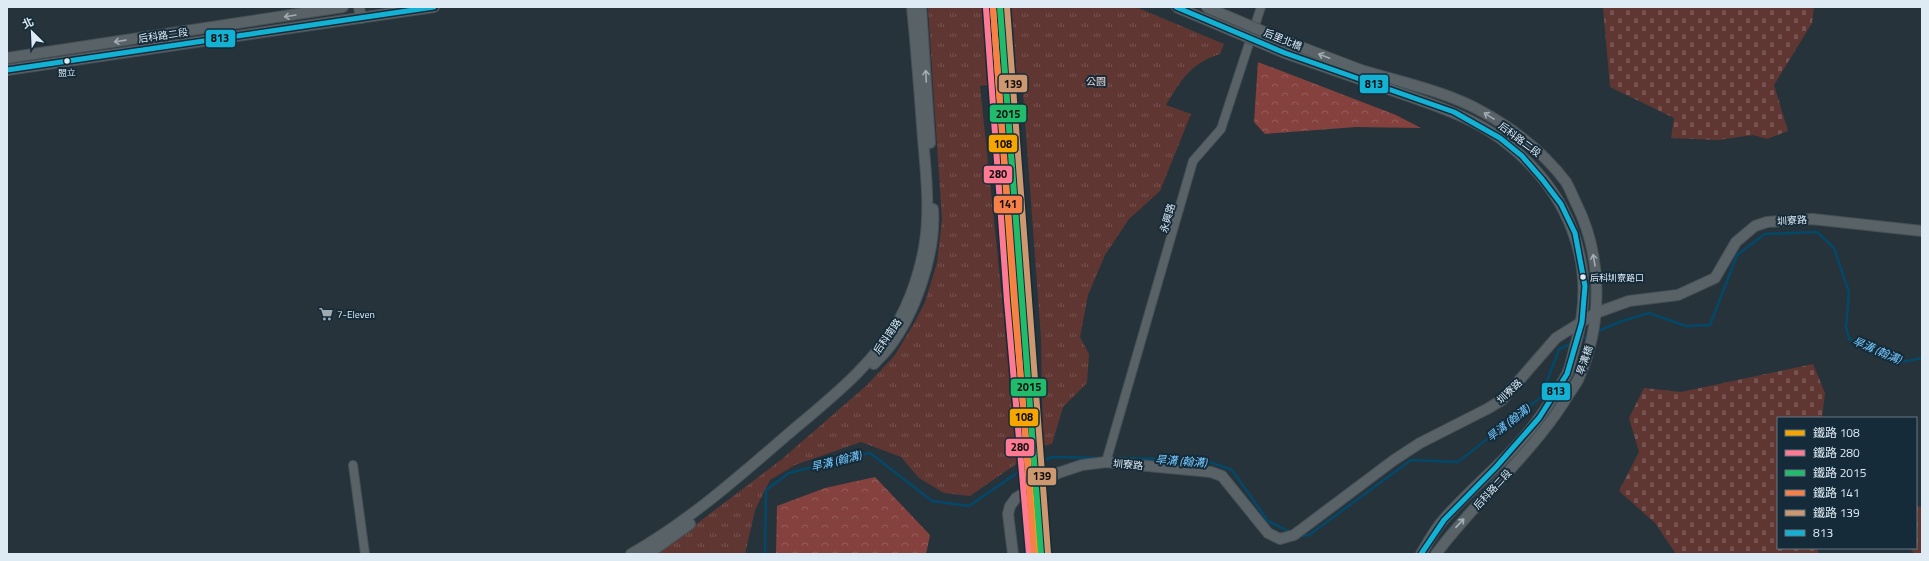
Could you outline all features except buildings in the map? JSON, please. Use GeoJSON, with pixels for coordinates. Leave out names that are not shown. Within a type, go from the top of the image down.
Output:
{"type":"FeatureCollection","features":[{"type":"Feature","properties":{"kind":"street","name":"后科路二段"},"geometry":{"type":"LineString","coordinates":[[7,58],[343,7]]}},
{"type":"Feature","properties":{"kind":"street"},"geometry":{"type":"LineString","coordinates":[[359,7],[361,18]]}},
{"type":"Feature","properties":{"kind":"street","name":"后科路二段"},"geometry":{"type":"LineString","coordinates":[[7,70],[434,7]]}},
{"type":"Feature","properties":{"kind":"street","name":"后科南路"},"geometry":{"type":"LineString","coordinates":[[648,554],[672,539],[738,485],[868,372],[887,350],[905,322],[925,272],[930,255],[934,222],[921,59],[912,7]]}},
{"type":"Feature","properties":{"kind":"street","name":"后科南路"},"geometry":{"type":"LineString","coordinates":[[631,554],[663,536],[698,510],[801,423],[863,367],[881,346],[900,318],[918,270],[927,221],[921,59],[921,7]]}},
{"type":"Feature","properties":{"kind":"street","name":"后里北橋"},"geometry":{"type":"LineString","coordinates":[[1176,7],[1285,52],[1420,100]]}},
{"type":"Feature","properties":{"kind":"street","name":"后里北橋"},"geometry":{"type":"LineString","coordinates":[[1206,7],[1288,42],[1361,70]]}},
{"type":"Feature","properties":{"kind":"street","name":"永興路"},"geometry":{"type":"LineString","coordinates":[[1106,462],[1193,161],[1221,129],[1261,7]]}},
{"type":"Feature","properties":{"kind":"street"},"geometry":{"type":"LineString","coordinates":[[23,56],[24,68]]}},
{"type":"Feature","properties":{"kind":"street","name":"后科路二段"},"geometry":{"type":"LineString","coordinates":[[1361,70],[1460,101],[1512,130],[1542,154],[1566,183],[1590,237],[1596,265],[1596,313]]}},
{"type":"Feature","properties":{"kind":"street","name":"后科路二段"},"geometry":{"type":"LineString","coordinates":[[1420,100],[1454,112],[1500,138],[1522,156],[1561,204],[1575,233],[1581,258],[1585,286],[1582,322]]}},
{"type":"Feature","properties":{"kind":"street","name":"圳寮路"},"geometry":{"type":"LineString","coordinates":[[1013,554],[1008,514],[1010,506],[1016,498],[1058,473],[1082,465],[1106,462],[1211,472],[1222,476],[1268,533],[1280,539],[1294,535],[1394,460],[1420,443],[1488,409],[1502,400],[1556,338],[1596,313],[1629,301],[1678,295],[1715,278],[1736,242],[1748,231],[1767,222],[1812,219],[1922,232]]}},
{"type":"Feature","properties":{"kind":"street","name":"旱溝橋"},"geometry":{"type":"LineString","coordinates":[[1550,424],[1578,380],[1590,347],[1596,313]]}},
{"type":"Feature","properties":{"kind":"street","name":"旱溝橋"},"geometry":{"type":"LineString","coordinates":[[1539,418],[1567,374],[1582,322]]}},
{"type":"Feature","properties":{"kind":"street","name":"后科路二段"},"geometry":{"type":"LineString","coordinates":[[1421,554],[1444,520],[1496,467],[1539,418]]}},
{"type":"Feature","properties":{"kind":"street","name":"后科路二段"},"geometry":{"type":"LineString","coordinates":[[1436,554],[1455,528],[1550,424]]}},
{"type":"Feature","properties":{"kind":"street"},"geometry":{"type":"LineString","coordinates":[[353,465],[365,554]]}},
{"type":"Feature","properties":{"kind":"green space","name":"公園"},"geometry":{"type":"Polygon","coordinates":[[[928,7],[1136,7],[1224,44],[1220,54],[1201,62],[1182,80],[1166,105],[1191,114],[1160,191],[1129,219],[1105,255],[1088,295],[1080,337],[1089,354],[1087,383],[1063,407],[1052,444],[1043,446],[1041,338],[1022,79],[980,86],[1019,462],[970,496],[944,493],[919,478],[901,457],[861,442],[795,465],[770,480],[755,510],[745,554],[657,554],[782,459],[867,385],[895,355],[925,302],[937,263],[942,220],[928,7]]]}},
{"type":"Feature","properties":{"kind":"green space"},"geometry":{"type":"Polygon","coordinates":[[[1603,7],[1814,7],[1812,23],[1774,85],[1788,131],[1767,139],[1753,135],[1718,140],[1671,138],[1674,118],[1610,87],[1603,7]]]}},
{"type":"Feature","properties":{"kind":"green space"},"geometry":{"type":"Polygon","coordinates":[[[1258,62],[1396,115],[1421,128],[1356,127],[1265,134],[1254,122],[1258,62]]]}},
{"type":"Feature","properties":{"kind":"green space"},"geometry":{"type":"Polygon","coordinates":[[[1813,364],[1825,393],[1822,417],[1777,417],[1777,549],[1817,549],[1819,554],[1676,554],[1655,523],[1619,491],[1639,452],[1629,418],[1644,388],[1681,392],[1813,364]]]}},
{"type":"Feature","properties":{"kind":"green space"},"geometry":{"type":"Polygon","coordinates":[[[875,477],[930,535],[926,554],[776,554],[777,506],[825,488],[875,477]]]}},
{"type":"Feature","properties":{"kind":"green space"},"geometry":{"type":"Polygon","coordinates":[[[1917,506],[1922,507],[1922,554],[1914,554],[1911,549],[1917,549],[1917,506]]]}},
{"type":"Feature","properties":{"kind":"waterway","name":"旱溝 (翰溝)"},"geometry":{"type":"LineString","coordinates":[[1596,332],[1622,321],[1649,313],[1686,326],[1710,325],[1737,255],[1765,234],[1817,232],[1834,248],[1849,292],[1846,327],[1849,339],[1901,362],[1922,358]]}},
{"type":"Feature","properties":{"kind":"waterway","name":"旱溝 (翰溝)"},"geometry":{"type":"LineString","coordinates":[[1580,340],[1590,335]]}},
{"type":"Feature","properties":{"kind":"waterway","name":"旱溝 (翰溝)"},"geometry":{"type":"LineString","coordinates":[[1298,536],[1309,535],[1411,460],[1458,462],[1541,397],[1559,349],[1573,343]]}},
{"type":"Feature","properties":{"kind":"waterway","name":"旱溝 (翰溝)"},"geometry":{"type":"LineString","coordinates":[[765,554],[766,490],[789,473],[870,453],[932,501],[969,506],[1020,471]]}},
{"type":"Feature","properties":{"kind":"waterway","name":"旱溝 (翰溝)"},"geometry":{"type":"LineString","coordinates":[[1039,462],[1052,457],[1101,458]]}},
{"type":"Feature","properties":{"kind":"waterway","name":"旱溝 (翰溝)"},"geometry":{"type":"LineString","coordinates":[[1118,458],[1204,460],[1232,470],[1268,521],[1290,532]]}},
{"type":"Feature","properties":{"kind":"rail line","name":"108"},"geometry":{"type":"LineString","coordinates":[[993,7],[1014,300],[1036,554]]}},
{"type":"Feature","properties":{"kind":"rail line","name":"2015"},"geometry":{"type":"LineString","coordinates":[[1000,7],[1041,554]]}},
{"type":"Feature","properties":{"kind":"rail line","name":"139"},"geometry":{"type":"LineString","coordinates":[[1007,7],[1048,553]]}},
{"type":"Feature","properties":{"kind":"rail line","name":"280"},"geometry":{"type":"LineString","coordinates":[[986,8],[1007,301],[1029,554]]}},
{"type":"Feature","properties":{"kind":"rail line","name":"141"},"geometry":{"type":"LineString","coordinates":[[993,8],[1034,554]]}},
{"type":"Feature","properties":{"kind":"transit line","name":"813"},"geometry":{"type":"LineString","coordinates":[[7,70],[434,7]]}},
{"type":"Feature","properties":{"kind":"transit line","name":"813"},"geometry":{"type":"LineString","coordinates":[[1176,7],[1285,53],[1454,112],[1500,138],[1522,156],[1542,179],[1561,204],[1575,233],[1585,286],[1582,322],[1567,374],[1539,418],[1496,467],[1444,520],[1421,554]]}},
{"type":"Feature","properties":{"kind":"place","name":"盟立"},"geometry":{"type":"Point","coordinates":[67,61]}},
{"type":"Feature","properties":{"kind":"place","name":"后科圳寮路口"},"geometry":{"type":"Point","coordinates":[1583,277]}},
{"type":"Feature","properties":{"kind":"place","name":"7-Eleven"},"geometry":{"type":"Point","coordinates":[326,314]}}]}
